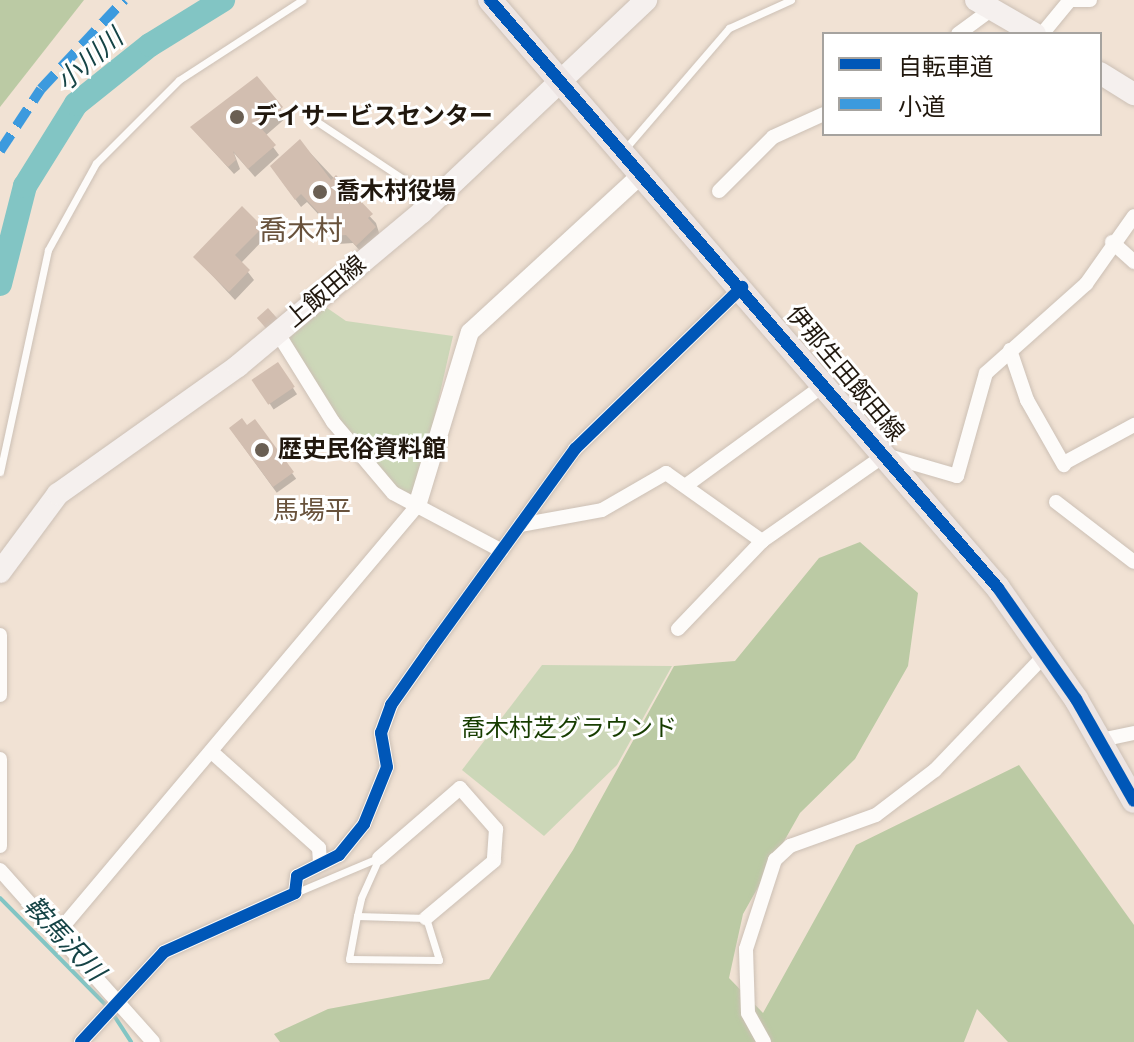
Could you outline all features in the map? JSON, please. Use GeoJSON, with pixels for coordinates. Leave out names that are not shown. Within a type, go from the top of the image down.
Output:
{"type":"FeatureCollection","features":[{"type":"Feature","properties":{"kind":"main road","name":"伊那生田飯田線"},"geometry":{"type":"LineString","coordinates":[[490,0],[825,384],[1046,654],[1101,740],[1134,801]]}},
{"type":"Feature","properties":{"kind":"main road","name":"上飯田線"},"geometry":{"type":"LineString","coordinates":[[0,572],[58,494],[277,332],[421,213],[562,83],[646,0]]}},
{"type":"Feature","properties":{"kind":"main road"},"geometry":{"type":"LineString","coordinates":[[984,5],[1031,32]]}},
{"type":"Feature","properties":{"kind":"main road"},"geometry":{"type":"LineString","coordinates":[[1102,74],[1134,94]]}},
{"type":"Feature","properties":{"kind":"street"},"geometry":{"type":"LineString","coordinates":[[1044,32],[1071,0],[1090,0]]}},
{"type":"Feature","properties":{"kind":"street"},"geometry":{"type":"LineString","coordinates":[[960,32],[984,5]]}},
{"type":"Feature","properties":{"kind":"street"},"geometry":{"type":"LineString","coordinates":[[719,191],[773,137],[822,115]]}},
{"type":"Feature","properties":{"kind":"street"},"geometry":{"type":"LineString","coordinates":[[60,930],[214,754],[417,506],[470,332],[643,173]]}},
{"type":"Feature","properties":{"kind":"street"},"geometry":{"type":"LineString","coordinates":[[678,629],[762,541],[885,455],[957,476],[980,382],[1010,350],[1086,284],[1112,242],[1134,216]]}},
{"type":"Feature","properties":{"kind":"street"},"geometry":{"type":"LineString","coordinates":[[1112,242],[1134,262]]}},
{"type":"Feature","properties":{"kind":"street"},"geometry":{"type":"LineString","coordinates":[[81,1042],[164,952],[295,893],[297,876],[339,855],[364,824],[387,767],[381,733],[391,705],[520,525],[603,418],[742,287]]}},
{"type":"Feature","properties":{"kind":"street"},"geometry":{"type":"LineString","coordinates":[[277,332],[364,461],[393,493],[502,551]]}},
{"type":"Feature","properties":{"kind":"street"},"geometry":{"type":"LineString","coordinates":[[1010,350],[1027,400],[1064,464],[1134,425]]}},
{"type":"Feature","properties":{"kind":"street"},"geometry":{"type":"LineString","coordinates":[[688,484],[825,384]]}},
{"type":"Feature","properties":{"kind":"street"},"geometry":{"type":"LineString","coordinates":[[520,525],[602,510],[655,474],[688,484],[762,541]]}},
{"type":"Feature","properties":{"kind":"street"},"geometry":{"type":"LineString","coordinates":[[1056,502],[1134,562]]}},
{"type":"Feature","properties":{"kind":"street"},"geometry":{"type":"LineString","coordinates":[[0,635],[0,695]]}},
{"type":"Feature","properties":{"kind":"street"},"geometry":{"type":"LineString","coordinates":[[764,1042],[748,1013],[746,949],[775,860],[790,846],[876,815],[935,770],[1046,654]]}},
{"type":"Feature","properties":{"kind":"street"},"geometry":{"type":"LineString","coordinates":[[1101,740],[1134,733]]}},
{"type":"Feature","properties":{"kind":"street"},"geometry":{"type":"LineString","coordinates":[[214,754],[319,848],[320,863]]}},
{"type":"Feature","properties":{"kind":"street"},"geometry":{"type":"LineString","coordinates":[[0,759],[0,846]]}},
{"type":"Feature","properties":{"kind":"street"},"geometry":{"type":"LineString","coordinates":[[379,858],[460,788],[496,829],[494,861],[426,918]]}},
{"type":"Feature","properties":{"kind":"street"},"geometry":{"type":"LineString","coordinates":[[0,870],[60,930],[153,1042]]}},
{"type":"Feature","properties":{"kind":"lane"},"geometry":{"type":"LineString","coordinates":[[0,472],[48,250],[96,163],[179,80],[302,0]]}},
{"type":"Feature","properties":{"kind":"lane"},"geometry":{"type":"LineString","coordinates":[[623,150],[729,28],[791,0]]}},
{"type":"Feature","properties":{"kind":"lane"},"geometry":{"type":"LineString","coordinates":[[313,119],[408,182],[421,213]]}},
{"type":"Feature","properties":{"kind":"lane"},"geometry":{"type":"LineString","coordinates":[[295,893],[379,858]]}},
{"type":"Feature","properties":{"kind":"lane"},"geometry":{"type":"LineString","coordinates":[[357,916],[426,918],[439,960],[406,963],[349,959],[357,916],[379,858]]}},
{"type":"Feature","properties":{"kind":"green space"},"geometry":{"type":"Polygon","coordinates":[[[0,0],[84,0],[0,107],[0,0]]]}},
{"type":"Feature","properties":{"kind":"green space"},"geometry":{"type":"Polygon","coordinates":[[[320,303],[346,321],[453,336],[415,503],[371,469],[278,332],[320,303]]]}},
{"type":"Feature","properties":{"kind":"green space"},"geometry":{"type":"Polygon","coordinates":[[[860,542],[918,593],[908,666],[855,759],[800,813],[743,914],[729,978],[763,1013],[856,845],[1019,765],[1134,925],[1134,1042],[1008,1042],[977,1009],[964,1042],[280,1042],[274,1034],[328,1009],[489,979],[573,850],[674,666],[735,661],[819,558],[860,542]]]}},
{"type":"Feature","properties":{"kind":"green space","name":"喬木村芝グラウンド"},"geometry":{"type":"Polygon","coordinates":[[[542,665],[672,666],[617,765],[544,836],[462,770],[542,665]]]}},
{"type":"Feature","properties":{"kind":"building","name":"デイサービスセンター"},"geometry":{"type":"Polygon","coordinates":[[[257,76],[283,107],[260,127],[276,145],[248,169],[233,151],[236,160],[228,167],[190,127],[257,76]]]}},
{"type":"Feature","properties":{"kind":"building","name":"喬木村役場"},"geometry":{"type":"Polygon","coordinates":[[[300,139],[331,180],[336,175],[373,214],[368,218],[376,227],[356,246],[346,235],[331,236],[332,227],[301,194],[295,200],[270,166],[300,139]]]}},
{"type":"Feature","properties":{"kind":"building"},"geometry":{"type":"Polygon","coordinates":[[[242,206],[263,227],[235,255],[250,270],[229,292],[193,257],[242,206]]]}},
{"type":"Feature","properties":{"kind":"building"},"geometry":{"type":"Polygon","coordinates":[[[268,308],[278,319],[267,329],[257,318],[268,308]]]}},
{"type":"Feature","properties":{"kind":"building"},"geometry":{"type":"Polygon","coordinates":[[[278,362],[295,387],[268,405],[251,380],[278,362]]]}},
{"type":"Feature","properties":{"kind":"building","name":"歴史民俗資料館"},"geometry":{"type":"Polygon","coordinates":[[[242,418],[247,425],[255,419],[294,472],[273,487],[229,428],[242,418]]]}},
{"type":"Feature","properties":{"kind":"waterway","name":"小川川"},"geometry":{"type":"LineString","coordinates":[[0,284],[25,186],[76,104],[150,45],[223,0]]}},
{"type":"Feature","properties":{"kind":"waterway","name":"鞍馬沢川"},"geometry":{"type":"LineString","coordinates":[[0,898],[108,1007]]}},
{"type":"Feature","properties":{"kind":"waterway","name":"鞍馬沢川"},"geometry":{"type":"LineString","coordinates":[[113,1014],[131,1042]]}},
{"type":"Feature","properties":{"kind":"marked path"},"geometry":{"type":"LineString","coordinates":[[0,151],[41,89],[124,0]]}},
{"type":"Feature","properties":{"kind":"cycle path"},"geometry":{"type":"LineString","coordinates":[[490,0],[998,588],[1076,699],[1134,801]]}},
{"type":"Feature","properties":{"kind":"cycle path"},"geometry":{"type":"LineString","coordinates":[[81,1042],[164,952],[295,893],[297,876],[339,855],[364,824],[387,767],[381,733],[391,705],[431,648],[575,449],[742,287]]}},
{"type":"Feature","properties":{"kind":"place","name":"デイサービスセンター"},"geometry":{"type":"Point","coordinates":[237,117]}},
{"type":"Feature","properties":{"kind":"place","name":"喬木村役場"},"geometry":{"type":"Point","coordinates":[320,192]}},
{"type":"Feature","properties":{"kind":"place","name":"歴史民俗資料館"},"geometry":{"type":"Point","coordinates":[262,450]}},
{"type":"Feature","properties":{"kind":"district","name":"喬木村"},"geometry":{"type":"Point","coordinates":[301,231]}},
{"type":"Feature","properties":{"kind":"district","name":"馬場平"},"geometry":{"type":"Point","coordinates":[312,511]}}]}
